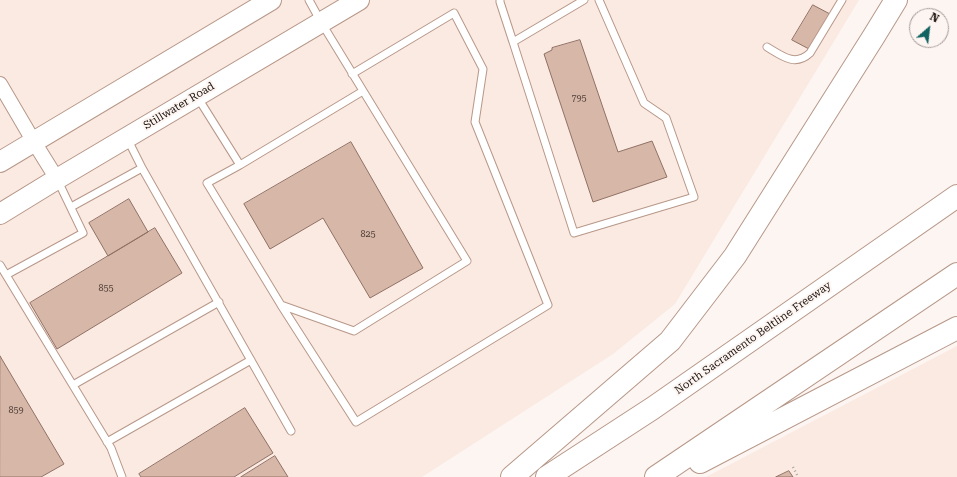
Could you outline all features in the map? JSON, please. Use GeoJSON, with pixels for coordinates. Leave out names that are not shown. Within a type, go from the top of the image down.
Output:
{"type":"FeatureCollection","features":[{"type":"Feature","properties":{"kind":"highway"},"geometry":{"type":"LineString","coordinates":[[512,477],[670,341],[735,256],[896,0]]}},
{"type":"Feature","properties":{"kind":"highway","name":"North Sacramento Beltline Freeway"},"geometry":{"type":"LineString","coordinates":[[548,477],[653,408],[957,196]]}},
{"type":"Feature","properties":{"kind":"highway"},"geometry":{"type":"LineString","coordinates":[[656,477],[957,274]]}},
{"type":"Feature","properties":{"kind":"highway"},"geometry":{"type":"LineString","coordinates":[[670,477],[957,328]]}},
{"type":"Feature","properties":{"kind":"street"},"geometry":{"type":"LineString","coordinates":[[0,162],[271,0]]}},
{"type":"Feature","properties":{"kind":"street","name":"Stillwater Road"},"geometry":{"type":"LineString","coordinates":[[0,214],[359,0]]}},
{"type":"Feature","properties":{"kind":"street"},"geometry":{"type":"LineString","coordinates":[[0,84],[57,179]]}},
{"type":"Feature","properties":{"kind":"lane"},"geometry":{"type":"LineString","coordinates":[[281,305],[354,331],[467,261],[352,74],[309,0]]}},
{"type":"Feature","properties":{"kind":"lane"},"geometry":{"type":"LineString","coordinates":[[500,0],[574,233],[694,197],[666,118],[644,103],[599,0]]}},
{"type":"Feature","properties":{"kind":"lane"},"geometry":{"type":"LineString","coordinates":[[513,42],[584,0]]}},
{"type":"Feature","properties":{"kind":"lane"},"geometry":{"type":"LineString","coordinates":[[767,48],[790,60],[805,58],[810,53],[842,0]]}},
{"type":"Feature","properties":{"kind":"lane"},"geometry":{"type":"LineString","coordinates":[[352,74],[454,13],[483,69],[475,122],[548,305],[356,422],[281,305],[207,183],[240,165],[363,91]]}},
{"type":"Feature","properties":{"kind":"lane"},"geometry":{"type":"LineString","coordinates":[[197,96],[240,165]]}},
{"type":"Feature","properties":{"kind":"lane"},"geometry":{"type":"LineString","coordinates":[[127,137],[142,168],[291,431]]}},
{"type":"Feature","properties":{"kind":"lane"},"geometry":{"type":"LineString","coordinates":[[71,207],[142,168]]}},
{"type":"Feature","properties":{"kind":"lane"},"geometry":{"type":"LineString","coordinates":[[6,275],[83,233],[57,179]]}},
{"type":"Feature","properties":{"kind":"lane"},"geometry":{"type":"LineString","coordinates":[[0,265],[111,448],[122,477]]}},
{"type":"Feature","properties":{"kind":"lane"},"geometry":{"type":"LineString","coordinates":[[73,385],[218,302]]}},
{"type":"Feature","properties":{"kind":"lane"},"geometry":{"type":"LineString","coordinates":[[107,442],[251,360]]}},
{"type":"Feature","properties":{"kind":"path"},"geometry":{"type":"LineString","coordinates":[[793,467],[798,477]]}},
{"type":"Feature","properties":{"kind":"shaded area"},"geometry":{"type":"Polygon","coordinates":[[[0,0],[859,0],[675,304],[613,354],[422,477],[0,477],[0,0]]]}},
{"type":"Feature","properties":{"kind":"shaded area"},"geometry":{"type":"Polygon","coordinates":[[[957,346],[957,477],[706,477],[957,346]]]}},
{"type":"Feature","properties":{"kind":"building"},"geometry":{"type":"Polygon","coordinates":[[[813,5],[830,14],[809,49],[792,40],[813,5]]]}},
{"type":"Feature","properties":{"kind":"building"},"geometry":{"type":"Polygon","coordinates":[[[580,40],[618,152],[652,141],[667,177],[593,202],[544,54],[552,50],[552,48],[580,40]]]}},
{"type":"Feature","properties":{"kind":"building"},"geometry":{"type":"Polygon","coordinates":[[[351,142],[423,268],[370,298],[323,218],[270,249],[244,204],[351,142]]]}},
{"type":"Feature","properties":{"kind":"building"},"geometry":{"type":"Polygon","coordinates":[[[129,199],[148,232],[108,256],[89,223],[129,199]]]}},
{"type":"Feature","properties":{"kind":"building"},"geometry":{"type":"Polygon","coordinates":[[[155,228],[182,273],[57,349],[30,303],[155,228]]]}},
{"type":"Feature","properties":{"kind":"building"},"geometry":{"type":"Polygon","coordinates":[[[0,356],[64,464],[41,477],[0,477],[0,356]]]}},
{"type":"Feature","properties":{"kind":"building"},"geometry":{"type":"Polygon","coordinates":[[[245,408],[273,453],[234,477],[141,477],[139,474],[245,408]]]}},
{"type":"Feature","properties":{"kind":"building"},"geometry":{"type":"Polygon","coordinates":[[[275,456],[288,477],[241,477],[275,456]]]}},
{"type":"Feature","properties":{"kind":"building"},"geometry":{"type":"Polygon","coordinates":[[[789,471],[793,477],[776,477],[789,471]]]}}]}
